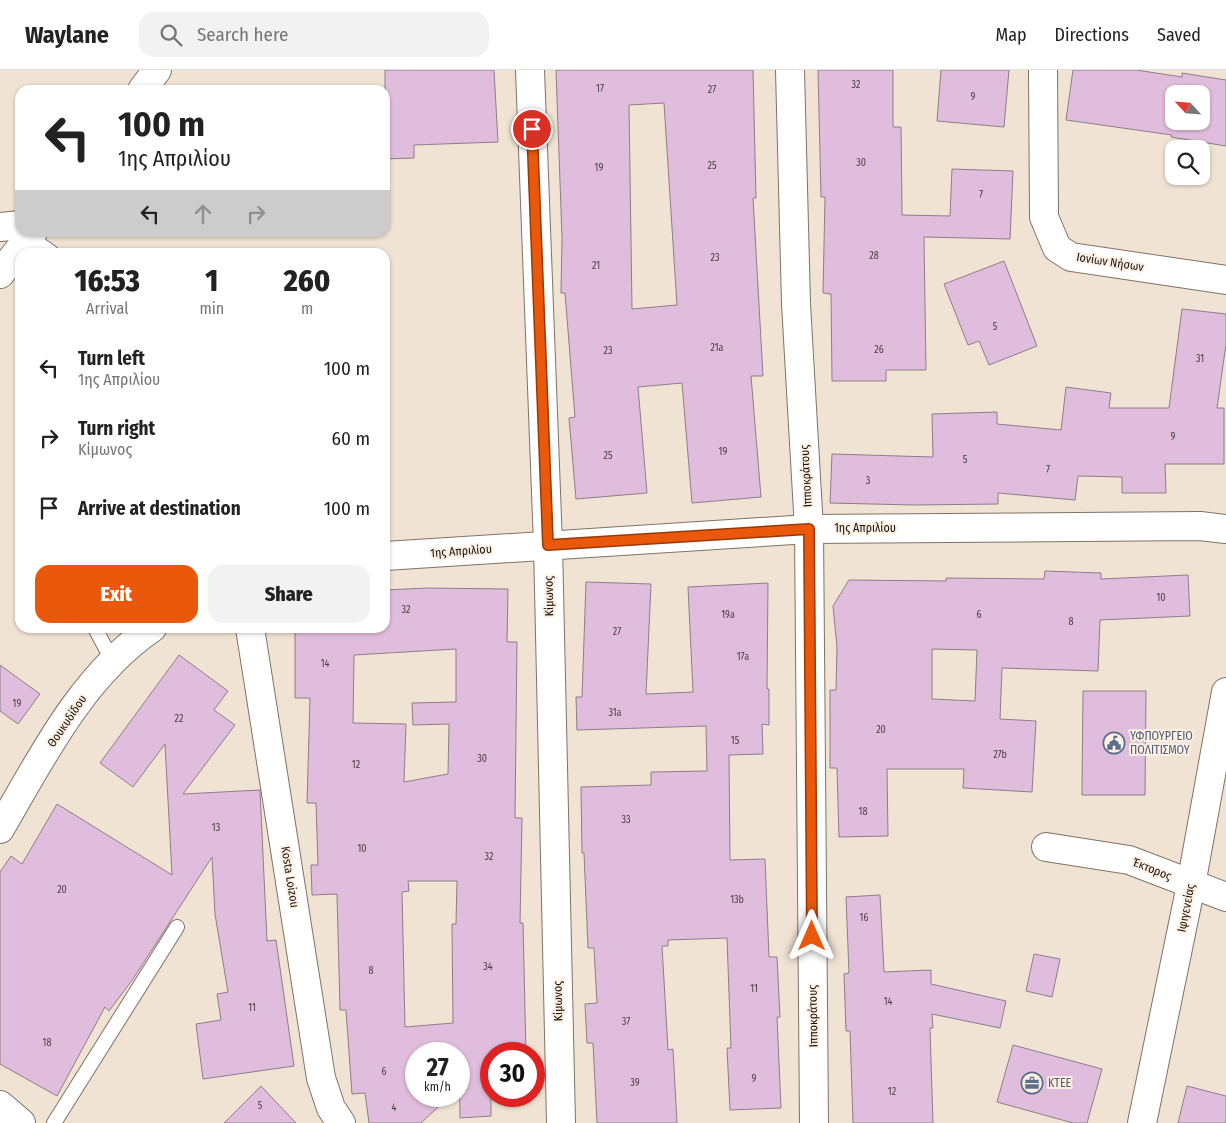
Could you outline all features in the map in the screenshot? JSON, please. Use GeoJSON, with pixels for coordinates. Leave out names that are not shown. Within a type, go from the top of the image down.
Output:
{"type":"FeatureCollection","features":[{"type":"Feature","properties":{"kind":"street"},"geometry":{"type":"LineString","coordinates":[[146,85],[157,70]]}},
{"type":"Feature","properties":{"kind":"street","name":"Κίμωνος"},"geometry":{"type":"LineString","coordinates":[[530,70],[548,545],[560,1123]]}},
{"type":"Feature","properties":{"kind":"street","name":"Ιπποκράτους"},"geometry":{"type":"LineString","coordinates":[[790,70],[796,304],[809,529],[814,1123]]}},
{"type":"Feature","properties":{"kind":"street","name":"Ιονίων Νήσων"},"geometry":{"type":"LineString","coordinates":[[1043,70],[1044,217],[1057,248],[1072,257],[1226,280]]}},
{"type":"Feature","properties":{"kind":"street"},"geometry":{"type":"LineString","coordinates":[[0,227],[15,230]]}},
{"type":"Feature","properties":{"kind":"street"},"geometry":{"type":"LineString","coordinates":[[17,248],[24,237]]}},
{"type":"Feature","properties":{"kind":"street"},"geometry":{"type":"LineString","coordinates":[[0,274],[15,251]]}},
{"type":"Feature","properties":{"kind":"street","name":"1ης Απριλίου"},"geometry":{"type":"LineString","coordinates":[[390,556],[809,529],[1200,526],[1226,529]]}},
{"type":"Feature","properties":{"kind":"street","name":"Θουκυδίδου"},"geometry":{"type":"LineString","coordinates":[[0,829],[74,707],[113,662],[146,633]]}},
{"type":"Feature","properties":{"kind":"street","name":"Kosta Loizou"},"geometry":{"type":"LineString","coordinates":[[251,633],[321,1078],[331,1108],[341,1123]]}},
{"type":"Feature","properties":{"kind":"street","name":"Ιφιγενείας"},"geometry":{"type":"LineString","coordinates":[[1142,1123],[1191,885],[1226,692]]}},
{"type":"Feature","properties":{"kind":"street","name":"Έκτορος"},"geometry":{"type":"LineString","coordinates":[[1046,847],[1129,860],[1226,898]]}},
{"type":"Feature","properties":{"kind":"street"},"geometry":{"type":"LineString","coordinates":[[0,1105],[20,1123]]}},
{"type":"Feature","properties":{"kind":"lane"},"geometry":{"type":"LineString","coordinates":[[33,237],[46,248]]}},
{"type":"Feature","properties":{"kind":"lane"},"geometry":{"type":"LineString","coordinates":[[98,633],[113,662]]}},
{"type":"Feature","properties":{"kind":"lane"},"geometry":{"type":"LineString","coordinates":[[54,1123],[177,927]]}},
{"type":"Feature","properties":{"kind":"building"},"geometry":{"type":"Polygon","coordinates":[[[385,70],[494,70],[498,142],[414,145],[414,158],[390,159],[390,85],[385,85],[385,70]]]}},
{"type":"Feature","properties":{"kind":"building"},"geometry":{"type":"Polygon","coordinates":[[[556,70],[753,70],[756,198],[753,198],[763,376],[751,376],[761,497],[692,503],[682,383],[638,387],[647,493],[576,499],[569,418],[575,417],[565,293],[561,293],[562,238],[556,70]],[[664,103],[629,105],[632,309],[677,305],[664,103]]]}},
{"type":"Feature","properties":{"kind":"building"},"geometry":{"type":"Polygon","coordinates":[[[818,70],[893,70],[893,127],[901,127],[902,215],[950,216],[952,169],[1013,171],[1010,239],[924,237],[926,370],[886,370],[886,381],[832,381],[831,294],[823,293],[825,197],[821,197],[818,70]]]}},
{"type":"Feature","properties":{"kind":"building"},"geometry":{"type":"Polygon","coordinates":[[[941,70],[1009,70],[1004,127],[937,121],[941,70]]]}},
{"type":"Feature","properties":{"kind":"building"},"geometry":{"type":"Polygon","coordinates":[[[1073,70],[1136,70],[1182,77],[1182,73],[1226,80],[1226,146],[1210,143],[1210,140],[1189,140],[1171,137],[1172,135],[1066,120],[1073,70]]]}},
{"type":"Feature","properties":{"kind":"building"},"geometry":{"type":"Polygon","coordinates":[[[1004,261],[1037,346],[989,365],[979,341],[968,345],[944,284],[1004,261]]]}},
{"type":"Feature","properties":{"kind":"building"},"geometry":{"type":"Polygon","coordinates":[[[1182,309],[1226,314],[1226,344],[1217,408],[1224,408],[1224,464],[1165,464],[1166,493],[1122,493],[1122,477],[1078,476],[1075,500],[998,493],[998,504],[830,503],[832,454],[933,457],[932,414],[997,412],[997,424],[1061,430],[1066,387],[1111,393],[1109,408],[1169,408],[1182,309]]]}},
{"type":"Feature","properties":{"kind":"building"},"geometry":{"type":"Polygon","coordinates":[[[1045,571],[1101,573],[1101,579],[1188,575],[1190,616],[1100,620],[1098,671],[1002,668],[1000,719],[1036,721],[1032,792],[963,788],[964,769],[887,769],[888,836],[839,837],[837,768],[830,768],[830,690],[836,690],[837,647],[833,606],[849,580],[946,581],[946,578],[1044,579],[1045,571]],[[932,649],[932,699],[975,701],[977,650],[932,649]]]}},
{"type":"Feature","properties":{"kind":"building"},"geometry":{"type":"Polygon","coordinates":[[[586,582],[651,584],[646,694],[693,692],[688,587],[768,583],[767,689],[769,689],[769,725],[762,724],[763,754],[729,755],[730,860],[765,859],[769,957],[777,957],[780,1017],[777,1017],[781,1108],[730,1110],[727,1048],[731,1048],[727,938],[668,940],[668,946],[662,946],[668,1050],[673,1049],[677,1123],[597,1123],[593,1043],[587,1043],[585,1004],[597,1003],[594,948],[588,948],[584,853],[582,853],[581,787],[651,785],[651,772],[707,771],[706,726],[577,730],[576,697],[582,697],[586,582]]]}},
{"type":"Feature","properties":{"kind":"building"},"geometry":{"type":"Polygon","coordinates":[[[427,588],[508,589],[507,642],[517,642],[515,818],[522,818],[520,923],[523,923],[526,1042],[480,1042],[480,1107],[491,1107],[491,1116],[460,1118],[460,1107],[470,1107],[470,1042],[405,1042],[405,1107],[438,1107],[421,1123],[369,1123],[365,1093],[352,1094],[346,1010],[340,1010],[337,894],[312,895],[311,865],[318,865],[316,803],[307,803],[310,698],[295,698],[295,633],[390,633],[390,590],[427,588]],[[456,649],[354,655],[353,723],[406,724],[404,782],[448,774],[449,724],[413,725],[412,703],[456,702],[456,649]],[[408,881],[409,891],[402,892],[405,1027],[453,1023],[452,924],[456,924],[457,881],[408,881]]]}},
{"type":"Feature","properties":{"kind":"building"},"geometry":{"type":"Polygon","coordinates":[[[179,655],[228,691],[214,710],[235,725],[183,794],[260,790],[267,941],[276,940],[294,1066],[203,1079],[196,1024],[221,1020],[217,994],[228,992],[215,914],[212,857],[133,979],[109,1011],[105,1007],[57,1096],[0,1064],[0,872],[11,856],[22,864],[57,804],[172,875],[165,744],[133,787],[100,763],[179,655]]]}},
{"type":"Feature","properties":{"kind":"building"},"geometry":{"type":"Polygon","coordinates":[[[0,665],[40,694],[18,724],[0,711],[0,665]]]}},
{"type":"Feature","properties":{"kind":"building","name":"ΥΦΠΟΥΡΓΕΙΟ ΠΟΛΙΤΙΣΜΟΥ"},"geometry":{"type":"Polygon","coordinates":[[[1083,691],[1146,691],[1145,795],[1082,795],[1083,691]]]}},
{"type":"Feature","properties":{"kind":"building"},"geometry":{"type":"Polygon","coordinates":[[[880,895],[884,972],[931,970],[931,984],[1006,1001],[1000,1028],[932,1014],[933,1028],[930,1028],[933,1123],[853,1123],[850,1031],[846,1031],[844,974],[849,973],[846,897],[880,895]]]}},
{"type":"Feature","properties":{"kind":"building"},"geometry":{"type":"Polygon","coordinates":[[[1034,954],[1060,959],[1052,997],[1026,991],[1034,954]]]}},
{"type":"Feature","properties":{"kind":"building"},"geometry":{"type":"Polygon","coordinates":[[[1013,1045],[1102,1069],[1087,1123],[1073,1123],[997,1102],[1013,1045]]]}},
{"type":"Feature","properties":{"kind":"building"},"geometry":{"type":"Polygon","coordinates":[[[261,1086],[296,1123],[224,1123],[261,1086]]]}},
{"type":"Feature","properties":{"kind":"building"},"geometry":{"type":"Polygon","coordinates":[[[1187,1086],[1226,1096],[1226,1123],[1178,1123],[1187,1086]]]}},
{"type":"Feature","properties":{"kind":"place","name":"ΥΦΠΟΥΡΓΕΙΟ ΠΟΛΙΤΙΣΜΟΥ"},"geometry":{"type":"Point","coordinates":[1114,743]}},
{"type":"Feature","properties":{"kind":"place","name":"KTEE"},"geometry":{"type":"Point","coordinates":[1032,1083]}},
{"type":"Feature","properties":{"kind":"route"},"geometry":{"type":"LineString","coordinates":[[532,129],[548,545],[809,529],[812,936]]}}]}
